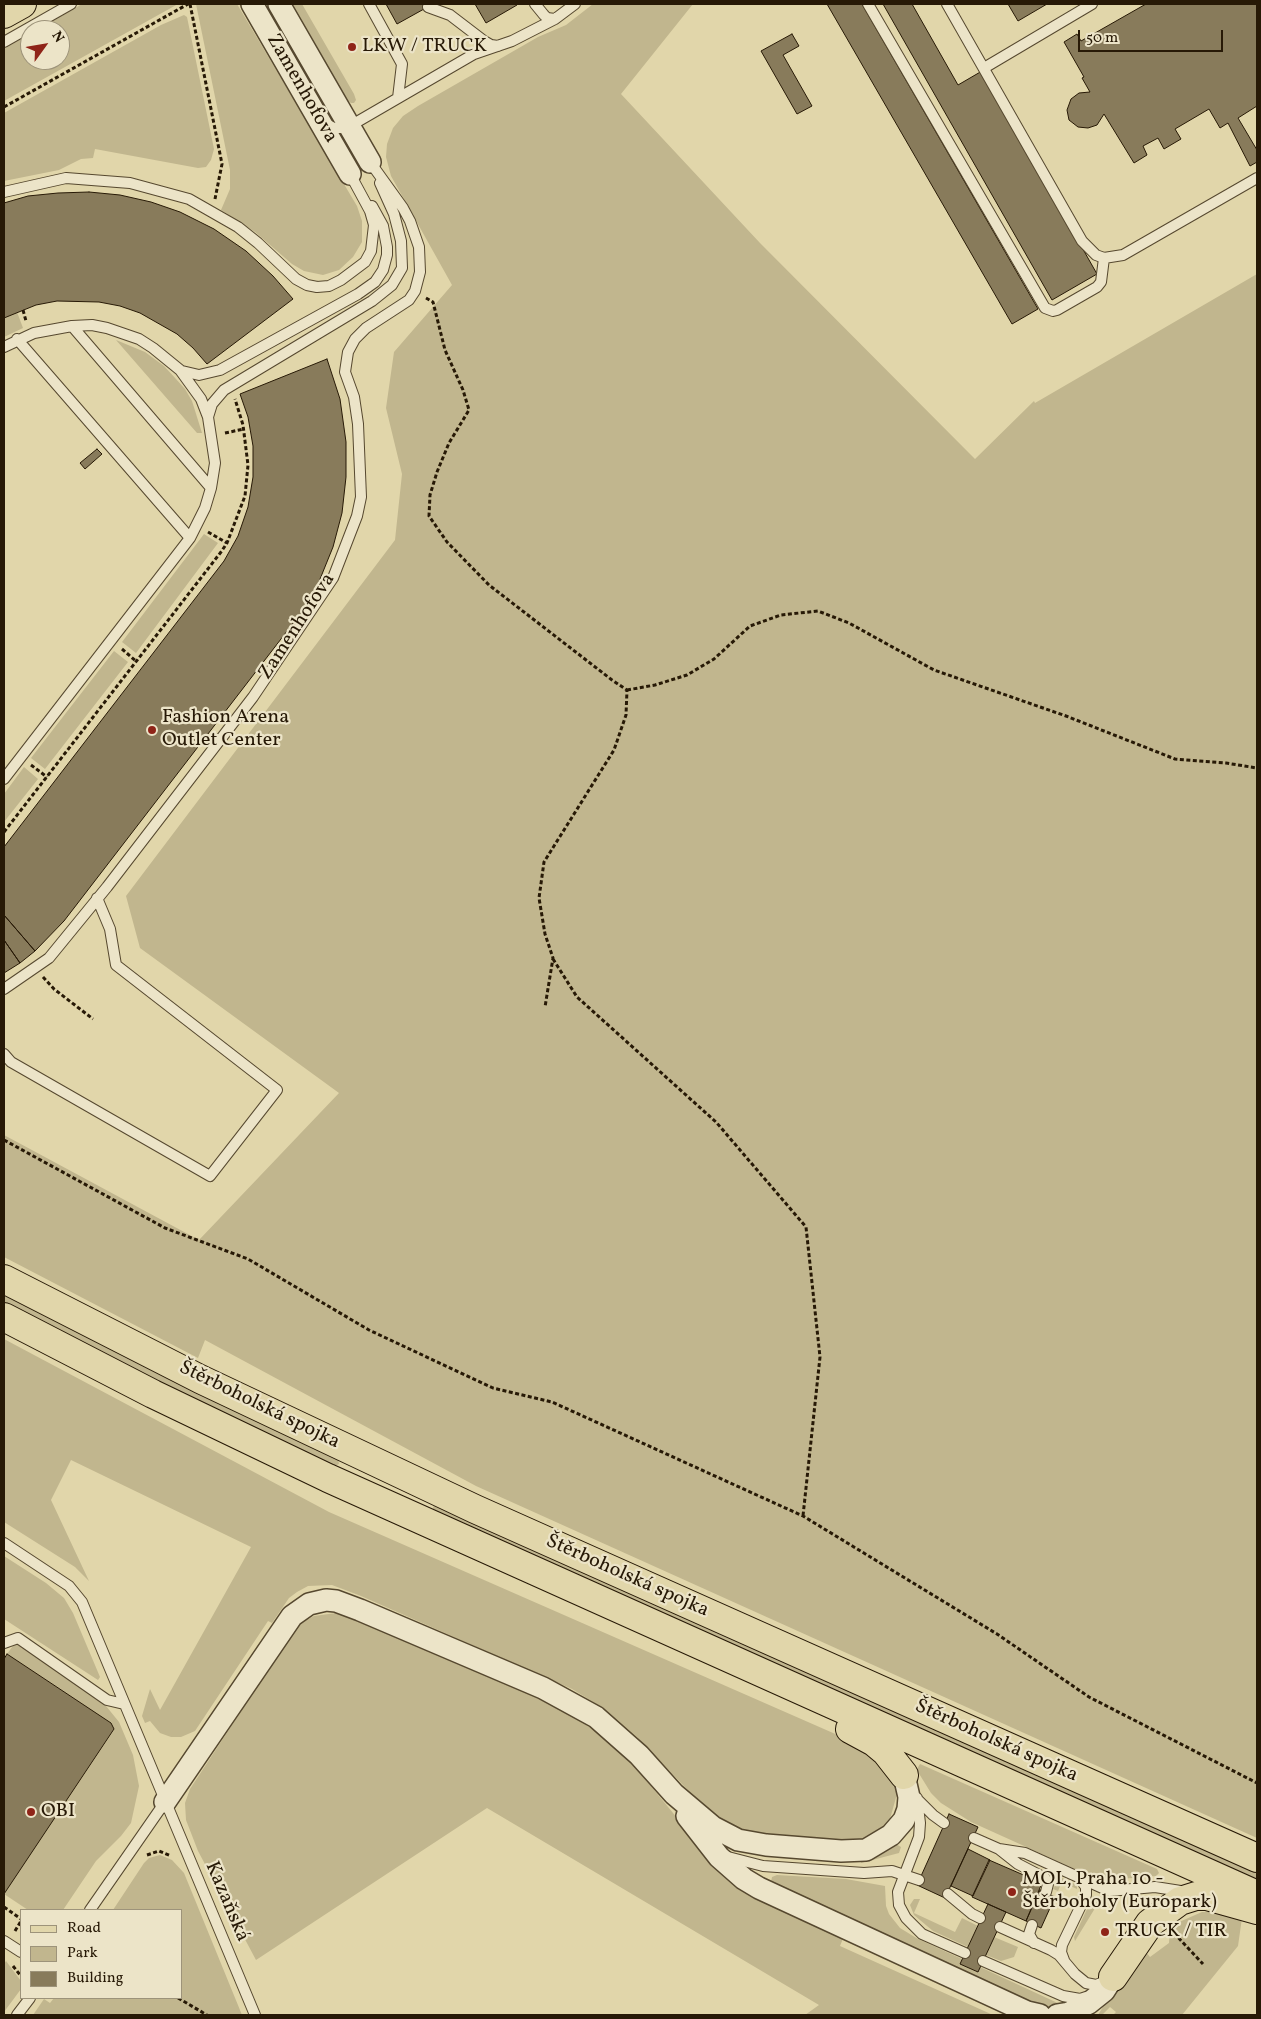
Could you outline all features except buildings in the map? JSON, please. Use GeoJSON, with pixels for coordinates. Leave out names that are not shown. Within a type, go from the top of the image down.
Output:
{"type":"FeatureCollection","features":[{"type":"Feature","properties":{"kind":"main road"},"geometry":{"type":"LineString","coordinates":[[4,14],[22,4]]}},
{"type":"Feature","properties":{"kind":"main road","name":"Štěrboholská spojka"},"geometry":{"type":"LineString","coordinates":[[4,1279],[200,1379],[475,1509],[1257,1858]]}},
{"type":"Feature","properties":{"kind":"main road","name":"Štěrboholská spojka"},"geometry":{"type":"LineString","coordinates":[[4,1317],[153,1394],[328,1478],[1257,1895]]}},
{"type":"Feature","properties":{"kind":"main road"},"geometry":{"type":"LineString","coordinates":[[656,1626],[874,1742],[896,1762],[910,1786]]}},
{"type":"Feature","properties":{"kind":"main road"},"geometry":{"type":"LineString","coordinates":[[1113,1977],[1150,1923],[1160,1914],[1187,1898],[1207,1896],[1257,1910]]}},
{"type":"Feature","properties":{"kind":"street","name":"Zamenhofova"},"geometry":{"type":"LineString","coordinates":[[252,4],[350,174]]}},
{"type":"Feature","properties":{"kind":"street","name":"Zamenhofova"},"geometry":{"type":"LineString","coordinates":[[279,4],[370,162]]}},
{"type":"Feature","properties":{"kind":"street"},"geometry":{"type":"LineString","coordinates":[[166,1802],[292,1616],[309,1604],[326,1600],[336,1601],[360,1610],[566,1700],[596,1717],[618,1734],[674,1794],[713,1827],[738,1840],[766,1845],[854,1852],[866,1850],[884,1841],[904,1820],[908,1809],[910,1786]]}},
{"type":"Feature","properties":{"kind":"street"},"geometry":{"type":"LineString","coordinates":[[674,1794],[691,1824],[731,1869],[759,1888],[1027,2012],[1040,2015]]}},
{"type":"Feature","properties":{"kind":"street"},"geometry":{"type":"LineString","coordinates":[[1057,2015],[1069,2013],[1089,2003],[1104,1991],[1113,1977]]}},
{"type":"Feature","properties":{"kind":"lane"},"geometry":{"type":"LineString","coordinates":[[4,42],[71,4]]}},
{"type":"Feature","properties":{"kind":"lane"},"geometry":{"type":"LineString","coordinates":[[368,4],[373,9],[402,64],[398,98]]}},
{"type":"Feature","properties":{"kind":"lane"},"geometry":{"type":"LineString","coordinates":[[536,4],[544,16],[561,12]]}},
{"type":"Feature","properties":{"kind":"lane"},"geometry":{"type":"LineString","coordinates":[[316,115],[334,128],[350,126],[480,51],[502,45],[575,4]]}},
{"type":"Feature","properties":{"kind":"lane"},"geometry":{"type":"LineString","coordinates":[[868,4],[1045,308],[1053,311],[1057,310],[1097,288],[1101,282],[1104,258]]}},
{"type":"Feature","properties":{"kind":"lane"},"geometry":{"type":"LineString","coordinates":[[947,4],[1082,241],[1096,255],[1104,258],[1123,256],[1257,178]]}},
{"type":"Feature","properties":{"kind":"lane"},"geometry":{"type":"LineString","coordinates":[[984,68],[1092,4]]}},
{"type":"Feature","properties":{"kind":"lane"},"geometry":{"type":"LineString","coordinates":[[428,7],[450,15],[491,45],[502,45]]}},
{"type":"Feature","properties":{"kind":"lane","name":"Zamenhofova"},"geometry":{"type":"LineString","coordinates":[[4,989],[49,958],[253,697],[333,578],[357,516],[361,497],[358,424],[354,397],[345,372],[348,352],[355,339],[366,328],[402,306],[415,291],[420,272],[419,247],[416,234],[403,208],[370,162]]}},
{"type":"Feature","properties":{"kind":"lane","name":"Zamenhofova"},"geometry":{"type":"LineString","coordinates":[[208,416],[212,404],[224,390],[380,296],[398,278],[402,268],[403,256],[399,228],[370,162]]}},
{"type":"Feature","properties":{"kind":"lane","name":"Zamenhofova"},"geometry":{"type":"LineString","coordinates":[[4,192],[66,178],[130,183],[190,199],[238,227],[296,278],[307,285],[317,287],[329,286],[355,272],[365,262],[371,251],[374,225],[370,211],[350,174]]}},
{"type":"Feature","properties":{"kind":"lane","name":"Zamenhofova"},"geometry":{"type":"LineString","coordinates":[[180,370],[193,375],[199,375],[220,370],[368,288],[375,282],[383,270],[387,255],[386,235],[379,217],[350,174]]}},
{"type":"Feature","properties":{"kind":"lane"},"geometry":{"type":"LineString","coordinates":[[4,347],[17,339],[48,329],[72,326],[92,325],[139,339],[180,370],[201,399],[208,416],[215,463],[206,508],[190,538],[4,779]]}},
{"type":"Feature","properties":{"kind":"lane"},"geometry":{"type":"LineString","coordinates":[[72,326],[211,488]]}},
{"type":"Feature","properties":{"kind":"lane"},"geometry":{"type":"LineString","coordinates":[[17,339],[190,538]]}},
{"type":"Feature","properties":{"kind":"lane"},"geometry":{"type":"LineString","coordinates":[[4,1054],[16,1065],[210,1176],[277,1090],[116,965],[110,929],[97,898]]}},
{"type":"Feature","properties":{"kind":"lane","name":"Kazaňská"},"geometry":{"type":"LineString","coordinates":[[4,1543],[69,1586],[82,1602],[255,2015]]}},
{"type":"Feature","properties":{"kind":"lane"},"geometry":{"type":"LineString","coordinates":[[4,1643],[18,1638],[107,1700],[124,1704]]}},
{"type":"Feature","properties":{"kind":"lane"},"geometry":{"type":"LineString","coordinates":[[910,1786],[926,1810],[944,1823]]}},
{"type":"Feature","properties":{"kind":"lane"},"geometry":{"type":"LineString","coordinates":[[910,1786],[920,1810],[919,1837],[898,1896],[900,1909],[922,1934],[965,1953]]}},
{"type":"Feature","properties":{"kind":"lane"},"geometry":{"type":"LineString","coordinates":[[91,1909],[166,1802]]}},
{"type":"Feature","properties":{"kind":"lane"},"geometry":{"type":"LineString","coordinates":[[974,1838],[999,1849],[1018,1864],[1045,1878],[1048,1884],[1046,1892]]}},
{"type":"Feature","properties":{"kind":"lane"},"geometry":{"type":"LineString","coordinates":[[707,1842],[729,1858],[763,1866],[864,1872],[892,1871],[906,1874],[919,1880]]}},
{"type":"Feature","properties":{"kind":"lane"},"geometry":{"type":"LineString","coordinates":[[999,1849],[1025,1853],[1109,1891],[1155,1887],[1207,1896]]}},
{"type":"Feature","properties":{"kind":"lane"},"geometry":{"type":"LineString","coordinates":[[1064,1961],[1061,1952],[1062,1945],[1086,1895],[1086,1887],[1080,1879]]}},
{"type":"Feature","properties":{"kind":"lane"},"geometry":{"type":"LineString","coordinates":[[948,1894],[972,1914],[980,1918]]}},
{"type":"Feature","properties":{"kind":"lane"},"geometry":{"type":"LineString","coordinates":[[1032,1925],[1029,1934],[1034,1943]]}},
{"type":"Feature","properties":{"kind":"lane"},"geometry":{"type":"LineString","coordinates":[[1000,1927],[1051,1950],[1086,1983],[1096,1984],[1113,1977]]}},
{"type":"Feature","properties":{"kind":"lane"},"geometry":{"type":"LineString","coordinates":[[8,1938],[20,1951]]}},
{"type":"Feature","properties":{"kind":"lane"},"geometry":{"type":"LineString","coordinates":[[983,1961],[1072,1998],[1080,1999],[1090,1996],[1099,1990],[1113,1977]]}},
{"type":"Feature","properties":{"kind":"lane"},"geometry":{"type":"LineString","coordinates":[[17,2015],[29,1999]]}},
{"type":"Feature","properties":{"kind":"path"},"geometry":{"type":"LineString","coordinates":[[4,107],[189,4],[222,164],[210,211]]}},
{"type":"Feature","properties":{"kind":"path"},"geometry":{"type":"LineString","coordinates":[[415,291],[433,302],[445,350],[463,390],[469,410],[449,443],[437,472],[430,495],[429,516],[447,542],[489,585],[627,690],[654,685],[687,675],[714,659],[750,626],[781,615],[818,611],[849,623],[934,670],[1066,716],[1175,759],[1226,763],[1257,768]]}},
{"type":"Feature","properties":{"kind":"path"},"geometry":{"type":"LineString","coordinates":[[4,832],[227,543],[245,496],[248,465],[244,429],[233,393]]}},
{"type":"Feature","properties":{"kind":"path"},"geometry":{"type":"LineString","coordinates":[[219,434],[244,429]]}},
{"type":"Feature","properties":{"kind":"path"},"geometry":{"type":"LineString","coordinates":[[198,525],[227,543]]}},
{"type":"Feature","properties":{"kind":"path"},"geometry":{"type":"LineString","coordinates":[[111,641],[137,662]]}},
{"type":"Feature","properties":{"kind":"path"},"geometry":{"type":"LineString","coordinates":[[627,690],[626,714],[614,750],[544,862],[539,898],[545,934],[553,958],[577,998],[716,1122],[806,1227],[820,1357],[803,1516]]}},
{"type":"Feature","properties":{"kind":"path"},"geometry":{"type":"LineString","coordinates":[[545,1007],[553,958]]}},
{"type":"Feature","properties":{"kind":"path"},"geometry":{"type":"LineString","coordinates":[[35,968],[54,989],[93,1019]]}},
{"type":"Feature","properties":{"kind":"path"},"geometry":{"type":"LineString","coordinates":[[4,1140],[165,1228],[248,1260],[368,1330],[493,1388],[552,1402],[803,1516],[997,1634],[1089,1697],[1257,1783]]}},
{"type":"Feature","properties":{"kind":"path"},"geometry":{"type":"LineString","coordinates":[[143,1858],[148,1854],[159,1851],[169,1854],[176,1859]]}},
{"type":"Feature","properties":{"kind":"path"},"geometry":{"type":"LineString","coordinates":[[4,1907],[20,1919]]}},
{"type":"Feature","properties":{"kind":"path"},"geometry":{"type":"LineString","coordinates":[[1160,1914],[1168,1927],[1203,1964]]}},
{"type":"Feature","properties":{"kind":"path"},"geometry":{"type":"LineString","coordinates":[[8,1938],[20,1921]]}},
{"type":"Feature","properties":{"kind":"path"},"geometry":{"type":"LineString","coordinates":[[180,1999],[207,2015]]}},
{"type":"Feature","properties":{"kind":"green space"},"geometry":{"type":"Polygon","coordinates":[[[82,4],[178,4],[70,64],[70,20],[54,20],[82,4]]]}},
{"type":"Feature","properties":{"kind":"green space"},"geometry":{"type":"Polygon","coordinates":[[[196,4],[237,4],[357,206],[362,221],[362,242],[353,257],[339,270],[323,275],[304,271],[292,264],[255,232],[221,210],[230,189],[230,170],[196,4]]]}},
{"type":"Feature","properties":{"kind":"green space"},"geometry":{"type":"Polygon","coordinates":[[[293,4],[302,4],[354,94],[356,100],[354,103],[347,100],[293,4]]]}},
{"type":"Feature","properties":{"kind":"green space"},"geometry":{"type":"Polygon","coordinates":[[[593,4],[693,4],[621,94],[760,243],[975,459],[1034,401],[1035,403],[1257,274],[1257,1838],[476,1486],[205,1340],[198,1358],[4,1257],[4,1135],[199,1240],[339,1093],[140,948],[126,896],[395,540],[402,474],[386,408],[394,352],[452,285],[391,176],[386,157],[387,144],[393,128],[403,116],[418,106],[538,37],[566,25],[593,4]]]}},
{"type":"Feature","properties":{"kind":"green space"},"geometry":{"type":"Polygon","coordinates":[[[184,15],[187,17],[214,149],[211,160],[206,167],[198,168],[95,149],[93,158],[81,159],[59,170],[4,181],[4,113],[161,25],[184,15]]]}},
{"type":"Feature","properties":{"kind":"green space"},"geometry":{"type":"Polygon","coordinates":[[[20,40],[20,70],[60,70],[4,101],[4,49],[20,40]]]}},
{"type":"Feature","properties":{"kind":"green space"},"geometry":{"type":"Polygon","coordinates":[[[17,312],[23,328],[4,337],[4,318],[17,312]]]}},
{"type":"Feature","properties":{"kind":"green space"},"geometry":{"type":"Polygon","coordinates":[[[116,340],[145,352],[164,366],[185,389],[192,401],[202,433],[197,433],[116,340]]]}},
{"type":"Feature","properties":{"kind":"green space"},"geometry":{"type":"Polygon","coordinates":[[[204,534],[218,543],[136,653],[122,642],[204,534]]]}},
{"type":"Feature","properties":{"kind":"green space"},"geometry":{"type":"Polygon","coordinates":[[[114,651],[128,662],[45,769],[31,758],[114,651]]]}},
{"type":"Feature","properties":{"kind":"green space"},"geometry":{"type":"Polygon","coordinates":[[[24,767],[38,779],[4,822],[4,794],[24,767]]]}},
{"type":"Feature","properties":{"kind":"green space"},"geometry":{"type":"Polygon","coordinates":[[[4,1293],[338,1459],[339,1464],[335,1466],[263,1434],[43,1324],[4,1303],[4,1293]]]}},
{"type":"Feature","properties":{"kind":"green space"},"geometry":{"type":"Polygon","coordinates":[[[4,1339],[329,1512],[865,1747],[895,1782],[897,1794],[890,1819],[882,1830],[858,1842],[764,1836],[740,1831],[720,1820],[703,1806],[637,1737],[605,1709],[572,1689],[332,1585],[308,1586],[289,1598],[272,1623],[268,1621],[195,1731],[181,1737],[171,1737],[160,1733],[150,1721],[145,1723],[142,1716],[150,1689],[160,1710],[251,1547],[71,1460],[51,1500],[89,1581],[75,1567],[4,1522],[4,1339]]]}},
{"type":"Feature","properties":{"kind":"green space"},"geometry":{"type":"Polygon","coordinates":[[[434,1505],[1257,1870],[1257,1881],[432,1511],[434,1505]]]}},
{"type":"Feature","properties":{"kind":"green space"},"geometry":{"type":"Polygon","coordinates":[[[4,1556],[46,1583],[64,1598],[73,1613],[100,1677],[98,1680],[4,1619],[4,1556]]]}},
{"type":"Feature","properties":{"kind":"green space"},"geometry":{"type":"Polygon","coordinates":[[[336,1613],[350,1617],[536,1696],[564,1711],[603,1736],[637,1769],[709,1857],[844,1936],[840,1946],[993,2015],[805,2015],[819,2005],[487,1808],[256,1960],[198,1851],[186,1820],[185,1803],[190,1789],[295,1629],[301,1623],[314,1616],[336,1613]]]}},
{"type":"Feature","properties":{"kind":"green space"},"geometry":{"type":"Polygon","coordinates":[[[15,1643],[102,1701],[119,1722],[133,1755],[139,1786],[131,1823],[96,1861],[64,1909],[26,1909],[4,1894],[114,1730],[111,1723],[7,1654],[15,1643]]]}},
{"type":"Feature","properties":{"kind":"green space"},"geometry":{"type":"Polygon","coordinates":[[[920,1764],[1157,1869],[1159,1873],[1156,1876],[1120,1879],[1097,1877],[971,1822],[941,1803],[931,1793],[918,1772],[917,1769],[920,1764]]]}},
{"type":"Feature","properties":{"kind":"green space"},"geometry":{"type":"Polygon","coordinates":[[[896,1844],[901,1847],[899,1853],[861,1863],[861,1860],[896,1844]]]}},
{"type":"Feature","properties":{"kind":"green space"},"geometry":{"type":"Polygon","coordinates":[[[160,1855],[172,1860],[184,1873],[242,2015],[33,2015],[44,1999],[50,2003],[53,1999],[182,1999],[182,1909],[114,1909],[149,1858],[160,1855]]]}},
{"type":"Feature","properties":{"kind":"green space"},"geometry":{"type":"Polygon","coordinates":[[[777,1875],[846,1879],[885,1886],[886,1906],[889,1914],[900,1928],[918,1939],[962,1959],[961,1964],[977,1972],[980,1967],[1062,2005],[1034,2004],[771,1882],[772,1877],[777,1875]]]}},
{"type":"Feature","properties":{"kind":"green space"},"geometry":{"type":"Polygon","coordinates":[[[1060,1877],[1077,1885],[1077,1889],[1062,1882],[1058,1891],[1053,1889],[1060,1877]]]}},
{"type":"Feature","properties":{"kind":"green space"},"geometry":{"type":"Polygon","coordinates":[[[1093,1896],[1100,1900],[1075,1941],[1074,1937],[1093,1896]]]}},
{"type":"Feature","properties":{"kind":"green space"},"geometry":{"type":"Polygon","coordinates":[[[914,1899],[920,1899],[914,1913],[955,1932],[962,1918],[978,1926],[968,1947],[933,1931],[914,1915],[910,1905],[914,1899]]]}},
{"type":"Feature","properties":{"kind":"green space"},"geometry":{"type":"Polygon","coordinates":[[[1202,1912],[1220,1912],[1242,1918],[1238,1946],[1182,2015],[1113,2015],[1116,2012],[1110,2007],[1104,2015],[1098,2015],[1141,1946],[1150,1957],[1169,1943],[1170,1926],[1202,1912]]]}},
{"type":"Feature","properties":{"kind":"green space"},"geometry":{"type":"Polygon","coordinates":[[[994,1937],[1018,1947],[1014,1957],[1001,1961],[986,1955],[994,1937]]]}},
{"type":"Feature","properties":{"kind":"green space"},"geometry":{"type":"Polygon","coordinates":[[[6,1961],[20,1980],[20,1990],[4,2012],[4,1964],[6,1961]]]}},
{"type":"Feature","properties":{"kind":"place","name":"LKW / TRUCK"},"geometry":{"type":"Point","coordinates":[352,47]}},
{"type":"Feature","properties":{"kind":"place","name":"Fashion Arena Outlet Center"},"geometry":{"type":"Point","coordinates":[152,730]}},
{"type":"Feature","properties":{"kind":"place","name":"OBI"},"geometry":{"type":"Point","coordinates":[31,1812]}},
{"type":"Feature","properties":{"kind":"place","name":"MOL, Praha 10 - Štěrboholy (Europark)"},"geometry":{"type":"Point","coordinates":[1012,1892]}},
{"type":"Feature","properties":{"kind":"place","name":"TRUCK / TIR"},"geometry":{"type":"Point","coordinates":[1105,1932]}}]}
